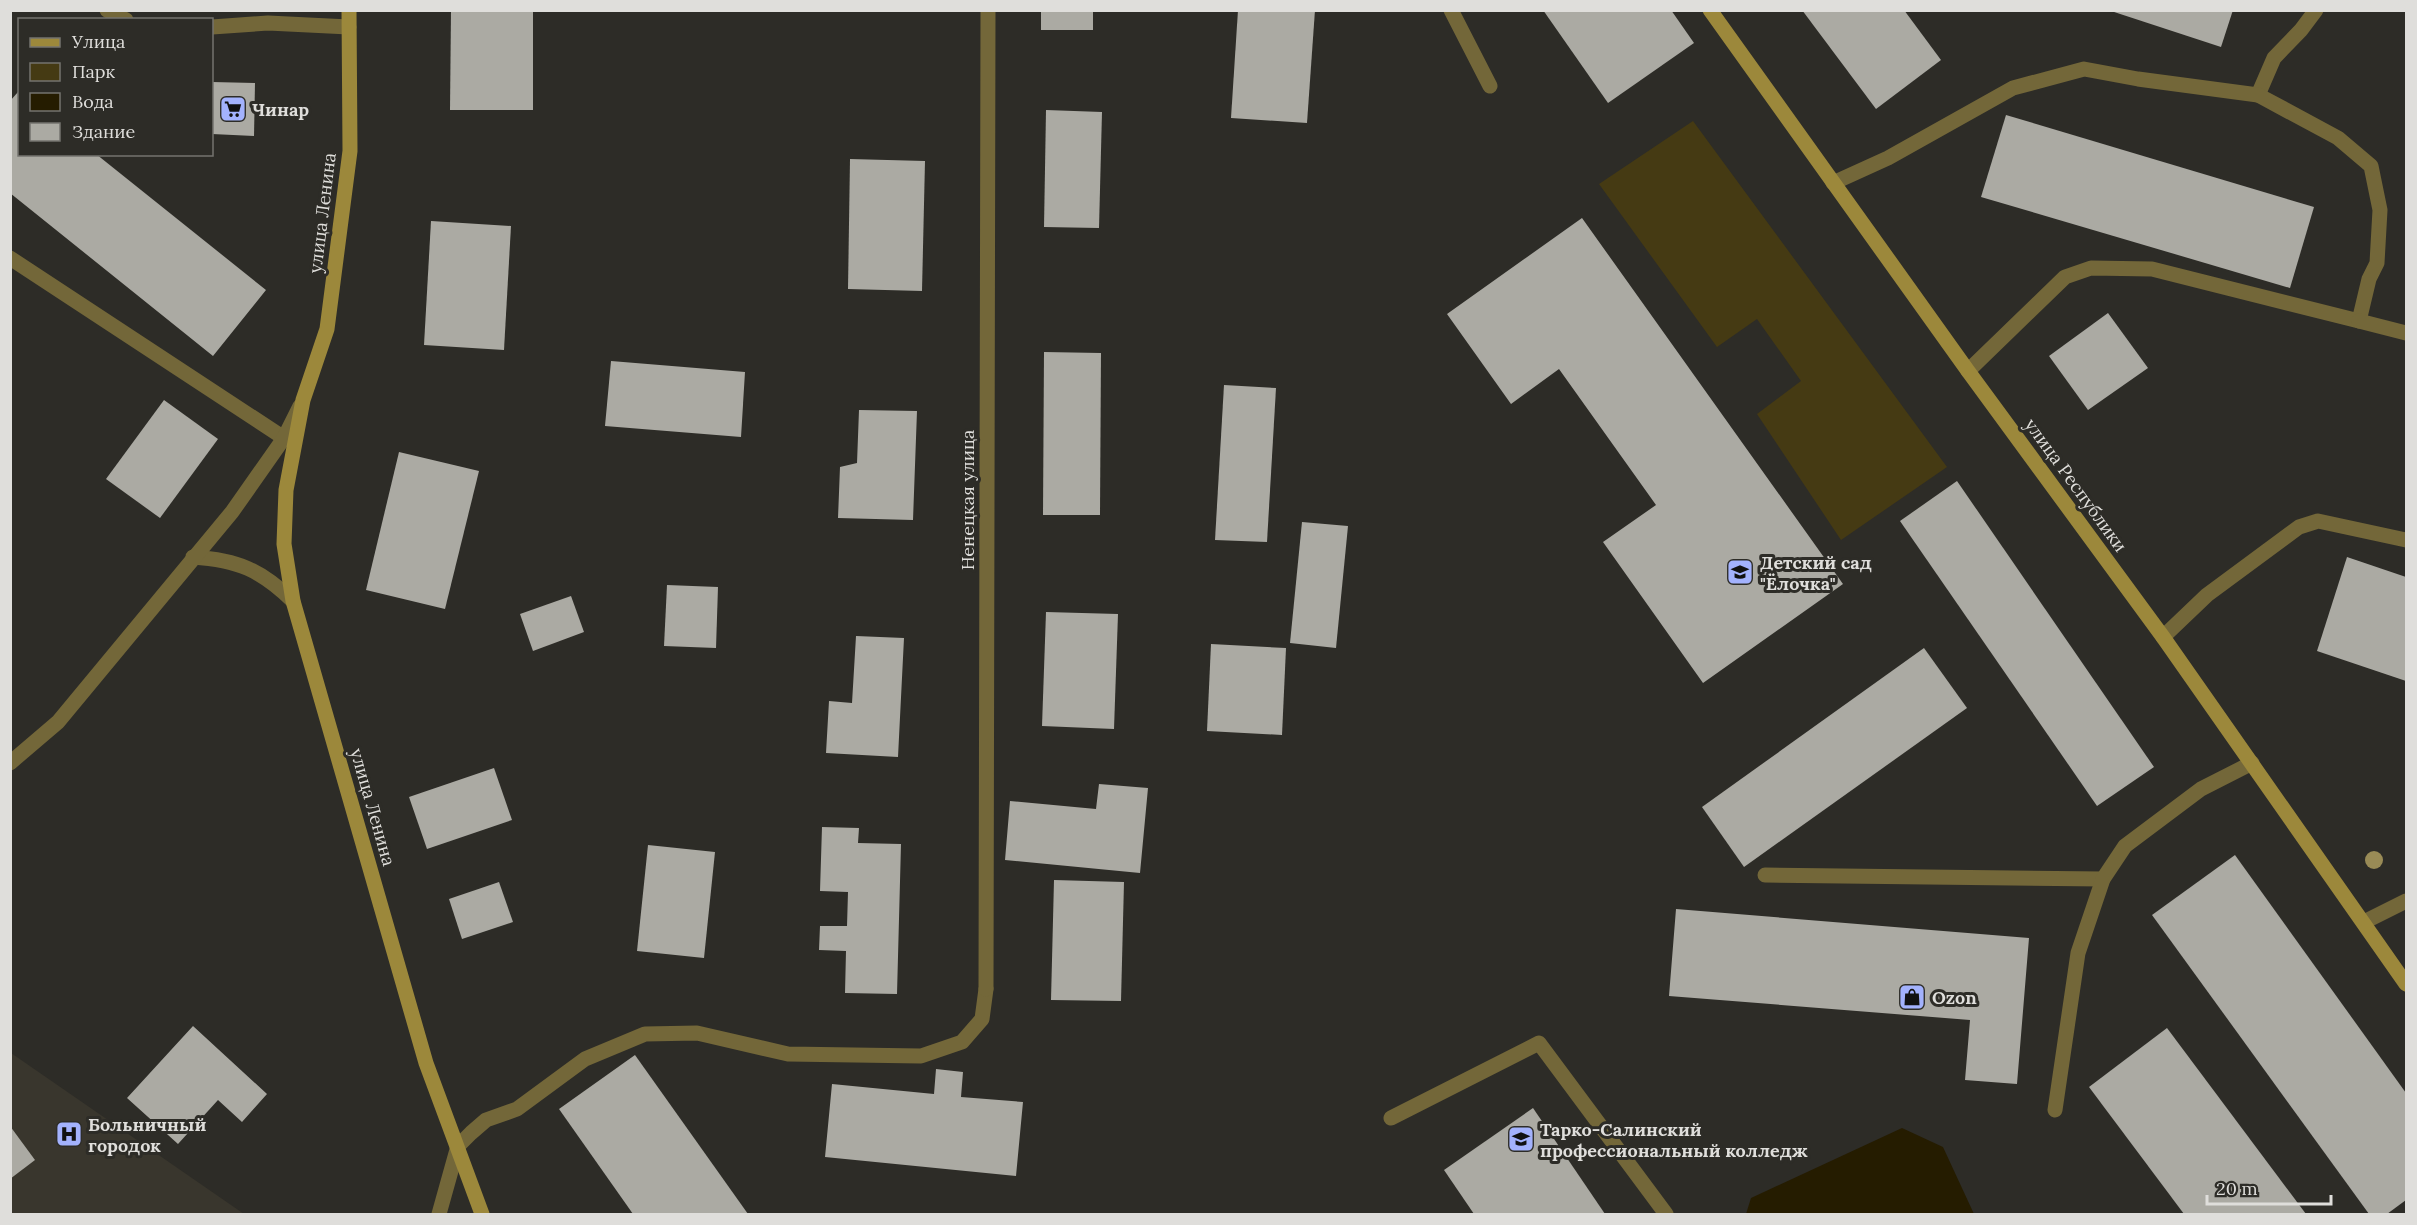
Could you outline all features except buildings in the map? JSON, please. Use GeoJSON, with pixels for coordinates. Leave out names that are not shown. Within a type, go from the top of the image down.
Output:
{"type":"FeatureCollection","features":[{"type":"Feature","properties":{"kind":"street"},"geometry":{"type":"LineString","coordinates":[[107,10],[122,18]]}},
{"type":"Feature","properties":{"kind":"street","name":"улица Ленина"},"geometry":{"type":"LineString","coordinates":[[10,763],[58,722],[232,512],[284,438],[303,400],[327,329],[350,151],[349,10]]}},
{"type":"Feature","properties":{"kind":"street","name":"Ненецкая улица"},"geometry":{"type":"LineString","coordinates":[[458,1146],[486,1120],[517,1109],[585,1059],[645,1034],[697,1033],[788,1054],[921,1056],[962,1042],[981,1019],[986,989],[988,10]]}},
{"type":"Feature","properties":{"kind":"street"},"geometry":{"type":"LineString","coordinates":[[1451,10],[1490,86]]}},
{"type":"Feature","properties":{"kind":"street","name":"улица Республики"},"geometry":{"type":"LineString","coordinates":[[1710,10],[2163,637],[2406,984]]}},
{"type":"Feature","properties":{"kind":"street"},"geometry":{"type":"LineString","coordinates":[[2258,95],[2274,58],[2301,30],[2316,10]]}},
{"type":"Feature","properties":{"kind":"street"},"geometry":{"type":"LineString","coordinates":[[213,27],[268,23],[350,27]]}},
{"type":"Feature","properties":{"kind":"street"},"geometry":{"type":"LineString","coordinates":[[1833,183],[1888,158],[2013,88],[2084,69],[2138,79],[2258,95],[2338,138],[2371,166],[2380,210],[2377,263],[2369,279],[2359,321]]}},
{"type":"Feature","properties":{"kind":"street"},"geometry":{"type":"LineString","coordinates":[[10,258],[284,438]]}},
{"type":"Feature","properties":{"kind":"street"},"geometry":{"type":"LineString","coordinates":[[1968,370],[2065,278],[2091,268],[2152,269],[2406,333]]}},
{"type":"Feature","properties":{"kind":"street","name":"улица Ленина"},"geometry":{"type":"LineString","coordinates":[[303,400],[286,490],[284,544],[293,601],[426,1063],[482,1215]]}},
{"type":"Feature","properties":{"kind":"street"},"geometry":{"type":"LineString","coordinates":[[2163,637],[2207,596],[2299,527],[2318,521],[2406,540]]}},
{"type":"Feature","properties":{"kind":"street"},"geometry":{"type":"LineString","coordinates":[[194,557],[222,559],[250,568],[274,582],[293,601]]}},
{"type":"Feature","properties":{"kind":"street"},"geometry":{"type":"LineString","coordinates":[[2055,1110],[2078,953],[2103,879],[2125,846],[2201,789],[2252,763]]}},
{"type":"Feature","properties":{"kind":"street"},"geometry":{"type":"LineString","coordinates":[[1765,875],[2103,879]]}},
{"type":"Feature","properties":{"kind":"street"},"geometry":{"type":"LineString","coordinates":[[2364,922],[2406,901]]}},
{"type":"Feature","properties":{"kind":"street"},"geometry":{"type":"LineString","coordinates":[[1391,1118],[1539,1042],[1666,1215]]}},
{"type":"Feature","properties":{"kind":"street"},"geometry":{"type":"LineString","coordinates":[[439,1215],[458,1146]]}},
{"type":"Feature","properties":{"kind":"shaded area","name":"Больничный городок"},"geometry":{"type":"Polygon","coordinates":[[[11,1053],[244,1214],[11,1214],[11,1053]]]}},
{"type":"Feature","properties":{"kind":"green space"},"geometry":{"type":"Polygon","coordinates":[[[1693,121],[1947,467],[1841,540],[1757,414],[1801,381],[1757,319],[1717,347],[1599,184],[1693,121]]]}},
{"type":"Feature","properties":{"kind":"water"},"geometry":{"type":"Polygon","coordinates":[[[1902,1128],[1943,1147],[1974,1214],[1746,1214],[1751,1198],[1902,1128]]]}},
{"type":"Feature","properties":{"kind":"place","name":"Чинар"},"geometry":{"type":"Point","coordinates":[233,109]}},
{"type":"Feature","properties":{"kind":"place","name":"Детский сад \"Ёлочка\""},"geometry":{"type":"Point","coordinates":[1740,572]}},
{"type":"Feature","properties":{"kind":"place","name":"Ozon"},"geometry":{"type":"Point","coordinates":[1912,997]}},
{"type":"Feature","properties":{"kind":"place","name":"Больничный городок"},"geometry":{"type":"Point","coordinates":[69,1134]}},
{"type":"Feature","properties":{"kind":"place","name":"Тарко-Салинский профессиональный колледж"},"geometry":{"type":"Point","coordinates":[1521,1139]}}]}
